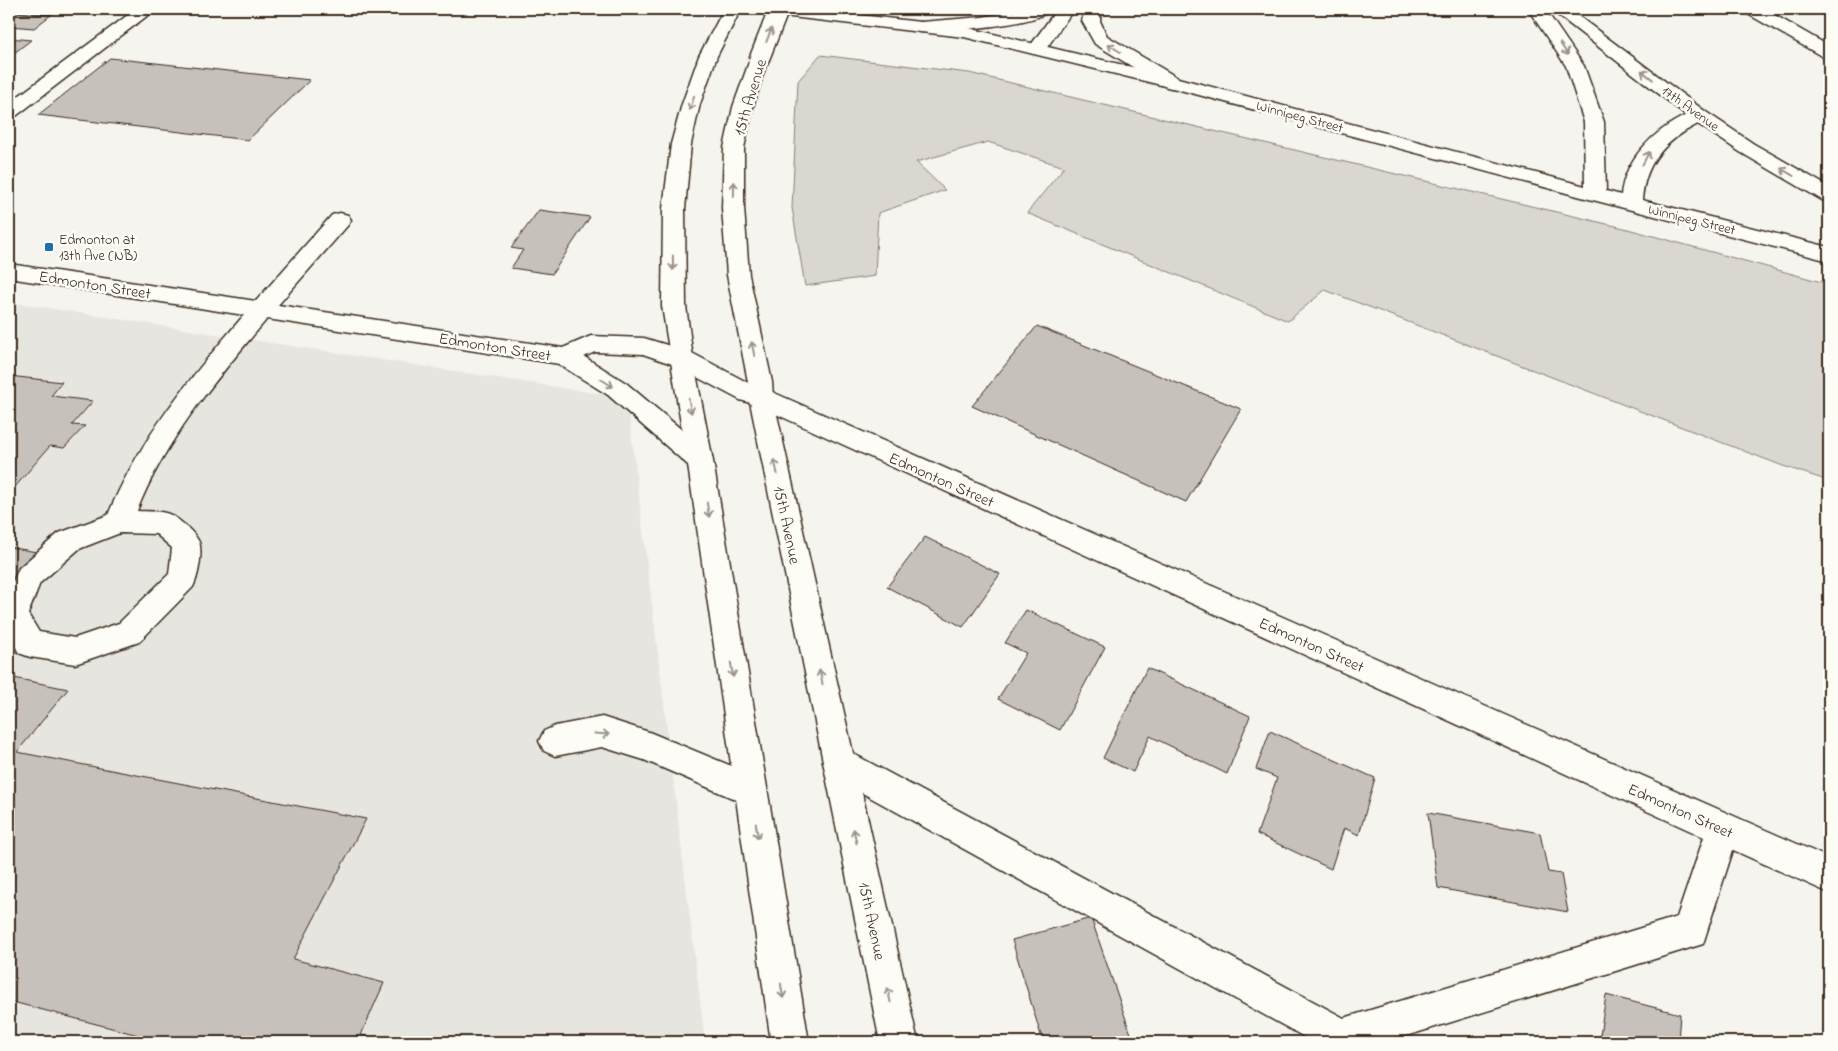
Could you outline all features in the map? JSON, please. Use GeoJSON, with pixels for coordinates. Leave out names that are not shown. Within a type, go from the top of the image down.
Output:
{"type":"FeatureCollection","features":[{"type":"Feature","properties":{"kind":"street"},"geometry":{"type":"LineString","coordinates":[[9,112],[147,9]]}},
{"type":"Feature","properties":{"kind":"street"},"geometry":{"type":"LineString","coordinates":[[732,9],[708,56],[691,104],[681,144],[674,209],[674,306],[681,358],[700,461],[790,1042]]}},
{"type":"Feature","properties":{"kind":"street","name":"Winnipeg Street"},"geometry":{"type":"LineString","coordinates":[[765,9],[964,32],[1171,82],[1596,195],[1829,254]]}},
{"type":"Feature","properties":{"kind":"street","name":"15th Avenue"},"geometry":{"type":"LineString","coordinates":[[779,9],[743,107],[734,148],[733,208],[738,275],[761,397],[899,1042]]}},
{"type":"Feature","properties":{"kind":"street"},"geometry":{"type":"LineString","coordinates":[[921,27],[978,22],[1016,16],[1042,9]]}},
{"type":"Feature","properties":{"kind":"street"},"geometry":{"type":"LineString","coordinates":[[1037,49],[1065,9]]}},
{"type":"Feature","properties":{"kind":"street"},"geometry":{"type":"LineString","coordinates":[[1093,9],[1091,20],[1094,30],[1101,40],[1171,82]]}},
{"type":"Feature","properties":{"kind":"street"},"geometry":{"type":"LineString","coordinates":[[1537,9],[1575,66],[1594,122],[1596,195]]}},
{"type":"Feature","properties":{"kind":"street","name":"17th Avenue"},"geometry":{"type":"LineString","coordinates":[[1559,9],[1699,116],[1747,148],[1829,196]]}},
{"type":"Feature","properties":{"kind":"street"},"geometry":{"type":"LineString","coordinates":[[1752,9],[1829,53]]}},
{"type":"Feature","properties":{"kind":"street"},"geometry":{"type":"LineString","coordinates":[[1631,204],[1634,180],[1650,149],[1681,124],[1699,116]]}},
{"type":"Feature","properties":{"kind":"street"},"geometry":{"type":"LineString","coordinates":[[119,522],[162,523],[186,544],[183,579],[129,633],[75,651],[30,644],[13,615],[28,576],[69,541],[119,522],[149,457],[191,395],[340,220]]}},
{"type":"Feature","properties":{"kind":"street","name":"Edmonton Street"},"geometry":{"type":"LineString","coordinates":[[9,271],[566,357],[591,344],[644,346],[681,358],[748,394],[761,397],[1829,876]]}},
{"type":"Feature","properties":{"kind":"street"},"geometry":{"type":"LineString","coordinates":[[566,357],[617,389],[700,461]]}},
{"type":"Feature","properties":{"kind":"street"},"geometry":{"type":"LineString","coordinates":[[555,741],[602,732],[649,747],[751,790]]}},
{"type":"Feature","properties":{"kind":"street"},"geometry":{"type":"LineString","coordinates":[[839,763],[1334,1040],[1690,931],[1723,829]]}},
{"type":"Feature","properties":{"kind":"shaded area"},"geometry":{"type":"Polygon","coordinates":[[[820,55],[969,73],[1624,228],[1829,284],[1829,481],[1783,466],[1325,290],[1288,321],[1027,213],[1064,167],[988,142],[916,162],[945,190],[878,213],[875,276],[805,286],[792,208],[798,81],[820,55]]]}},
{"type":"Feature","properties":{"kind":"shaded area"},"geometry":{"type":"Polygon","coordinates":[[[9,302],[627,398],[705,1042],[9,1042],[9,302]]]}},
{"type":"Feature","properties":{"kind":"building"},"geometry":{"type":"Polygon","coordinates":[[[15,9],[60,9],[51,15],[11,12],[15,9]]]}},
{"type":"Feature","properties":{"kind":"building"},"geometry":{"type":"Polygon","coordinates":[[[9,13],[51,15],[34,28],[9,26],[9,13]]]}},
{"type":"Feature","properties":{"kind":"building"},"geometry":{"type":"Polygon","coordinates":[[[9,38],[31,40],[9,57],[9,38]]]}},
{"type":"Feature","properties":{"kind":"building"},"geometry":{"type":"Polygon","coordinates":[[[110,58],[310,80],[248,140],[38,115],[110,58]]]}},
{"type":"Feature","properties":{"kind":"building"},"geometry":{"type":"Polygon","coordinates":[[[539,210],[590,217],[552,274],[511,268],[523,250],[511,248],[539,210]]]}},
{"type":"Feature","properties":{"kind":"building"},"geometry":{"type":"Polygon","coordinates":[[[1037,326],[1241,409],[1186,502],[972,406],[1037,326]]]}},
{"type":"Feature","properties":{"kind":"building"},"geometry":{"type":"Polygon","coordinates":[[[9,376],[62,382],[51,396],[93,401],[72,425],[85,426],[64,448],[50,446],[9,494],[9,376]]]}},
{"type":"Feature","properties":{"kind":"building"},"geometry":{"type":"Polygon","coordinates":[[[925,537],[1000,574],[963,627],[887,587],[925,537]]]}},
{"type":"Feature","properties":{"kind":"building"},"geometry":{"type":"Polygon","coordinates":[[[9,547],[42,553],[9,591],[9,547]]]}},
{"type":"Feature","properties":{"kind":"building"},"geometry":{"type":"Polygon","coordinates":[[[1026,610],[1105,647],[1060,730],[998,699],[1026,653],[1005,643],[1026,610]]]}},
{"type":"Feature","properties":{"kind":"building"},"geometry":{"type":"Polygon","coordinates":[[[1147,668],[1250,716],[1227,774],[1150,736],[1133,772],[1103,758],[1147,668]]]}},
{"type":"Feature","properties":{"kind":"building"},"geometry":{"type":"Polygon","coordinates":[[[9,677],[68,689],[17,752],[366,819],[293,959],[384,983],[361,1035],[394,1042],[134,1042],[138,1035],[9,1001],[9,677]]]}},
{"type":"Feature","properties":{"kind":"building"},"geometry":{"type":"Polygon","coordinates":[[[1270,731],[1375,778],[1359,835],[1344,828],[1331,869],[1257,834],[1277,778],[1256,769],[1270,731]]]}},
{"type":"Feature","properties":{"kind":"building"},"geometry":{"type":"Polygon","coordinates":[[[1428,813],[1540,833],[1548,872],[1561,874],[1568,912],[1438,888],[1428,813]]]}},
{"type":"Feature","properties":{"kind":"building"},"geometry":{"type":"Polygon","coordinates":[[[1091,918],[1131,1034],[1104,1042],[1043,1042],[1012,940],[1091,918]]]}},
{"type":"Feature","properties":{"kind":"building"},"geometry":{"type":"Polygon","coordinates":[[[1606,995],[1680,1014],[1678,1042],[1599,1042],[1606,995]]]}},
{"type":"Feature","properties":{"kind":"place","name":"Edmonton at 13th Ave (NB)"},"geometry":{"type":"Point","coordinates":[49,247]}}]}
